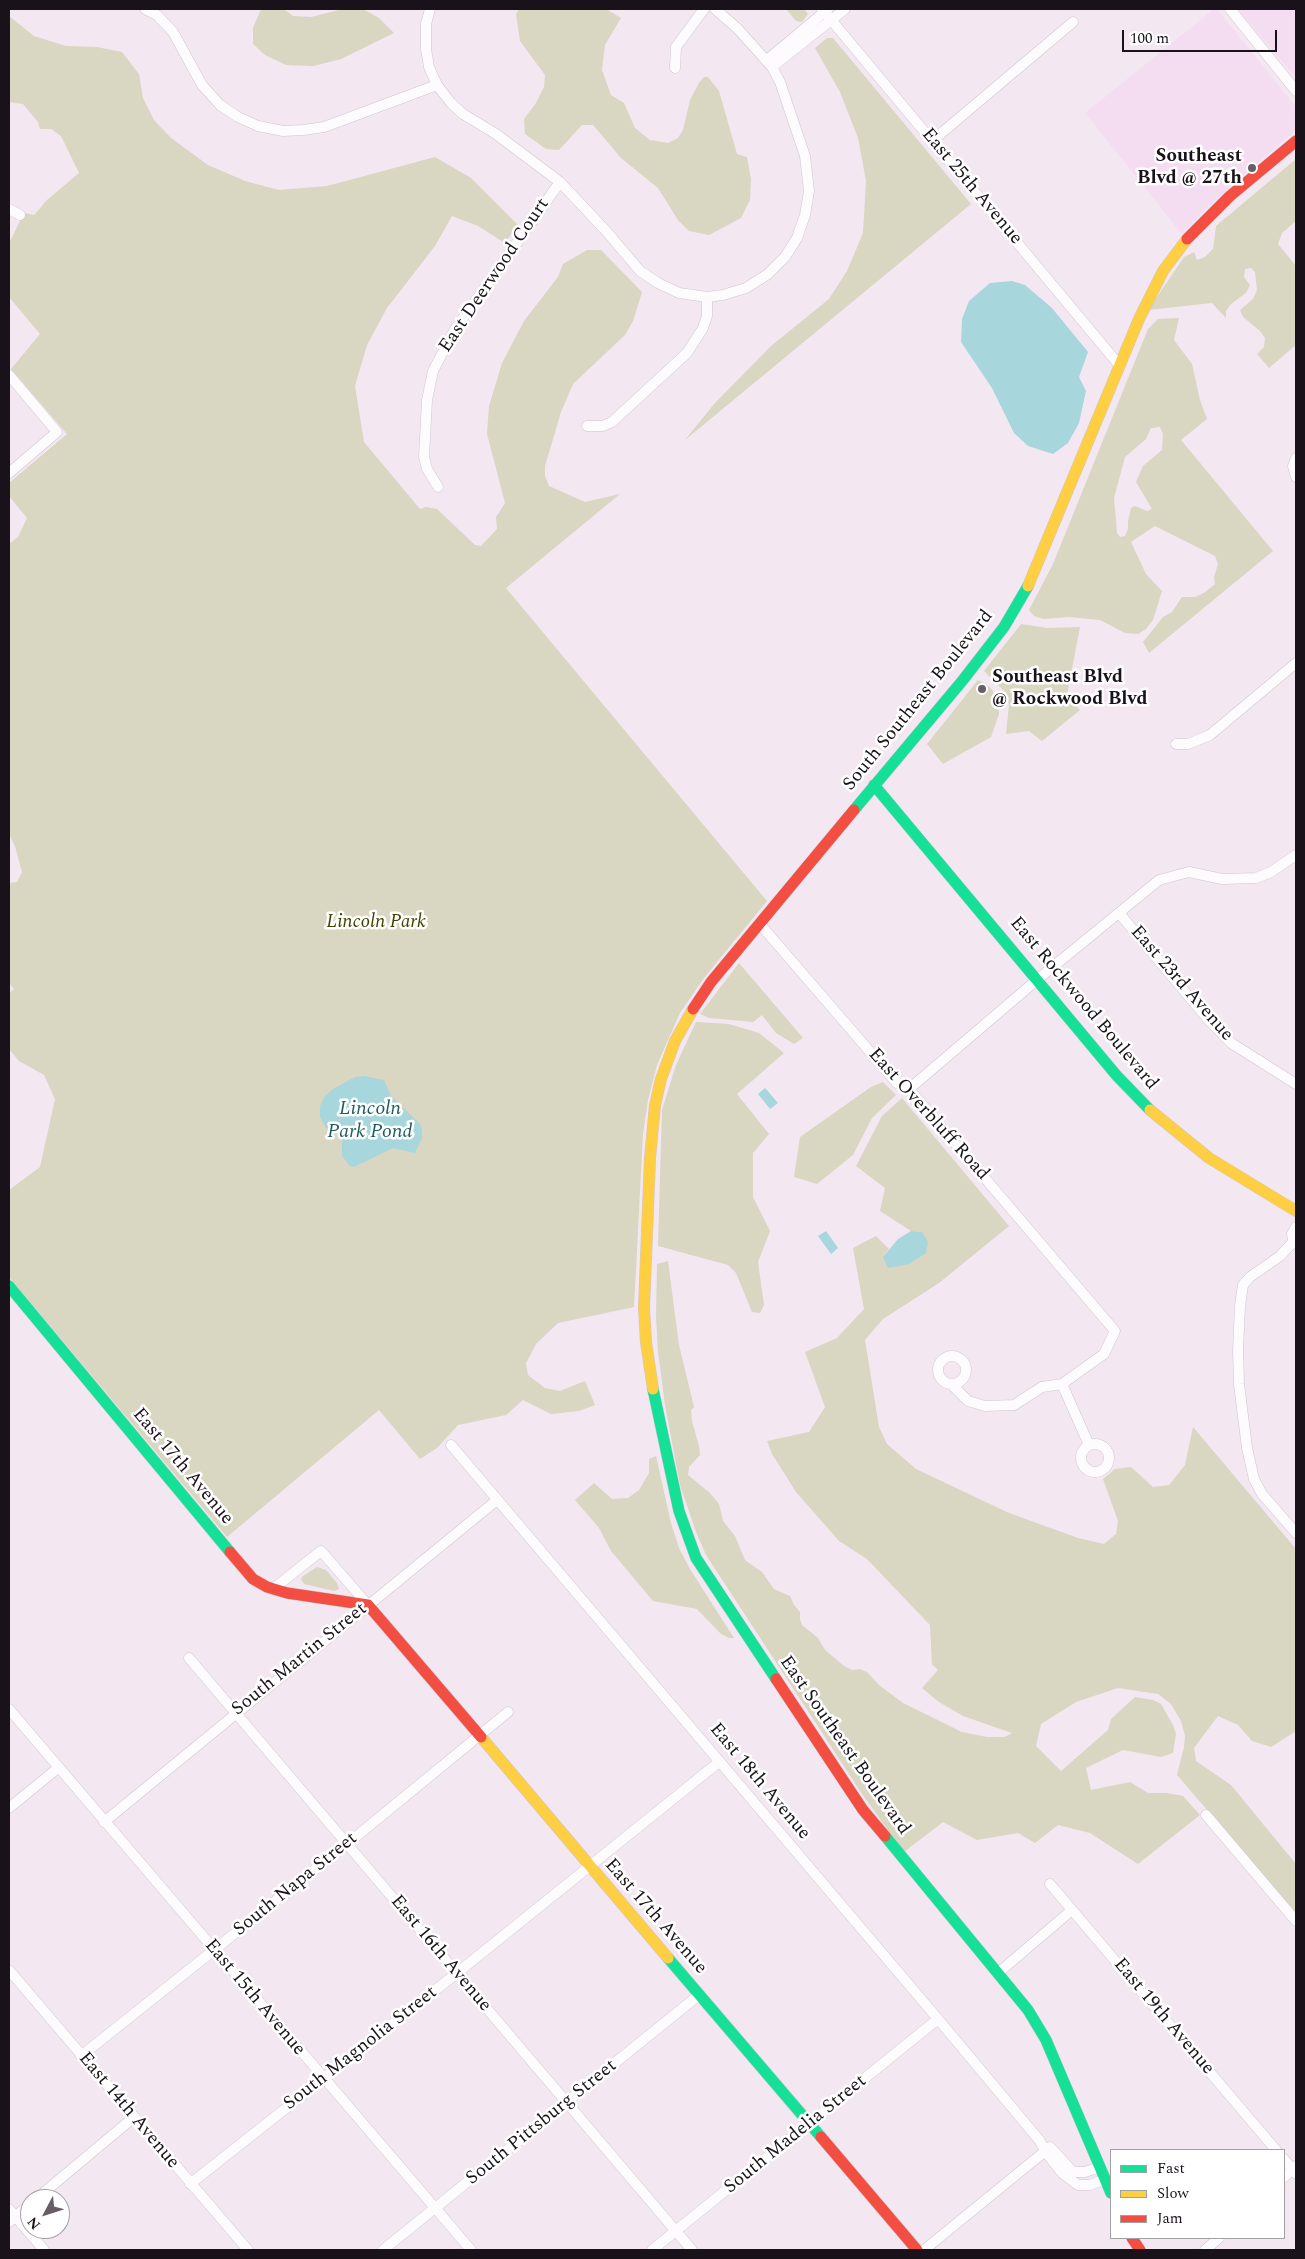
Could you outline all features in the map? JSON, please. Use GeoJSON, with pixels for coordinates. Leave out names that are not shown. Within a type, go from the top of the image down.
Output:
{"type":"FeatureCollection","features":[{"type":"Feature","properties":{"kind":"main road","name":"South Southeast Boulevard"},"geometry":{"type":"LineString","coordinates":[[644,1308],[650,1158],[655,1106],[661,1079],[675,1041],[687,1018],[711,982],[963,680],[1004,627],[1027,590],[1147,302],[1163,271],[1190,235],[1230,196],[1296,141]]}},
{"type":"Feature","properties":{"kind":"main road","name":"East Rockwood Boulevard"},"geometry":{"type":"LineString","coordinates":[[874,785],[1038,979],[1117,1076],[1160,1120],[1209,1158],[1296,1211]]}},
{"type":"Feature","properties":{"kind":"main road","name":"East 17th Avenue"},"geometry":{"type":"LineString","coordinates":[[9,1286],[253,1579],[273,1589],[368,1605],[589,1868],[917,2250]]}},
{"type":"Feature","properties":{"kind":"main road","name":"East Southeast Boulevard"},"geometry":{"type":"LineString","coordinates":[[644,1308],[650,1377],[679,1511],[696,1558],[863,1810],[1028,2010],[1046,2040],[1100,2167]]}},
{"type":"Feature","properties":{"kind":"main road"},"geometry":{"type":"LineString","coordinates":[[1100,2167],[1110,2191]]}},
{"type":"Feature","properties":{"kind":"main road"},"geometry":{"type":"LineString","coordinates":[[1133,2239],[1140,2250]]}},
{"type":"Feature","properties":{"kind":"street"},"geometry":{"type":"LineString","coordinates":[[146,9],[157,15],[173,32],[202,85],[220,105],[238,117],[258,126],[283,131],[324,126],[437,85]]}},
{"type":"Feature","properties":{"kind":"street"},"geometry":{"type":"LineString","coordinates":[[430,9],[426,24],[426,49],[429,67],[437,85],[451,103],[463,114],[496,134],[560,182],[640,271],[658,283],[679,293],[707,297],[723,295],[746,288],[768,274],[785,257],[797,238],[806,215],[809,191],[804,156],[789,107],[770,64],[737,28],[715,9]]}},
{"type":"Feature","properties":{"kind":"street"},"geometry":{"type":"LineString","coordinates":[[675,68],[676,47],[704,9]]}},
{"type":"Feature","properties":{"kind":"street"},"geometry":{"type":"LineString","coordinates":[[770,64],[827,12],[845,9]]}},
{"type":"Feature","properties":{"kind":"street"},"geometry":{"type":"LineString","coordinates":[[1230,9],[1296,91]]}},
{"type":"Feature","properties":{"kind":"street","name":"East 25th Avenue"},"geometry":{"type":"LineString","coordinates":[[827,12],[1120,366]]}},
{"type":"Feature","properties":{"kind":"street"},"geometry":{"type":"LineString","coordinates":[[932,141],[1073,22]]}},
{"type":"Feature","properties":{"kind":"street","name":"East Deerwood Court"},"geometry":{"type":"LineString","coordinates":[[438,488],[427,468],[424,456],[427,400],[433,371],[454,330],[560,182]]}},
{"type":"Feature","properties":{"kind":"street"},"geometry":{"type":"LineString","coordinates":[[9,208],[20,215]]}},
{"type":"Feature","properties":{"kind":"street"},"geometry":{"type":"LineString","coordinates":[[587,426],[603,426],[612,422],[687,353],[703,328],[707,316],[707,297]]}},
{"type":"Feature","properties":{"kind":"street"},"geometry":{"type":"LineString","coordinates":[[9,375],[57,432],[9,473]]}},
{"type":"Feature","properties":{"kind":"street"},"geometry":{"type":"LineString","coordinates":[[1294,462],[1296,478]]}},
{"type":"Feature","properties":{"kind":"street"},"geometry":{"type":"LineString","coordinates":[[1176,744],[1188,744],[1210,735],[1296,663]]}},
{"type":"Feature","properties":{"kind":"street"},"geometry":{"type":"LineString","coordinates":[[909,1089],[1038,979],[1159,880],[1189,872],[1222,879],[1256,878],[1271,872],[1296,854]]}},
{"type":"Feature","properties":{"kind":"street","name":"East 23rd Avenue"},"geometry":{"type":"LineString","coordinates":[[1118,913],[1206,1017],[1232,1044],[1296,1084]]}},
{"type":"Feature","properties":{"kind":"street","name":"East Overbluff Road"},"geometry":{"type":"LineString","coordinates":[[759,923],[897,1083],[909,1089],[1115,1331],[1104,1354],[1062,1384]]}},
{"type":"Feature","properties":{"kind":"street"},"geometry":{"type":"LineString","coordinates":[[1296,1228],[1292,1234],[1295,1239],[1280,1256],[1250,1277],[1243,1285],[1240,1306],[1238,1368],[1247,1448],[1254,1479],[1262,1494],[1296,1533]]}},
{"type":"Feature","properties":{"kind":"street"},"geometry":{"type":"LineString","coordinates":[[951,1384],[968,1401],[985,1406],[1014,1404],[1042,1387],[1062,1384],[1089,1445]]}},
{"type":"Feature","properties":{"kind":"street","name":"East 18th Avenue"},"geometry":{"type":"LineString","coordinates":[[451,1445],[938,2019],[1045,2147],[1068,2179],[1078,2185],[1090,2185],[1105,2179]]}},
{"type":"Feature","properties":{"kind":"street","name":"South Martin Street"},"geometry":{"type":"LineString","coordinates":[[104,1822],[496,1500]]}},
{"type":"Feature","properties":{"kind":"street","name":"East 17th Avenue"},"geometry":{"type":"LineString","coordinates":[[273,1589],[321,1550],[368,1605]]}},
{"type":"Feature","properties":{"kind":"street","name":"East 16th Avenue"},"geometry":{"type":"LineString","coordinates":[[189,1658],[692,2250]]}},
{"type":"Feature","properties":{"kind":"street","name":"East 15th Avenue"},"geometry":{"type":"LineString","coordinates":[[9,1709],[471,2250]]}},
{"type":"Feature","properties":{"kind":"street","name":"South Napa Street"},"geometry":{"type":"LineString","coordinates":[[81,2056],[347,1844],[508,1712]]}},
{"type":"Feature","properties":{"kind":"street","name":"South Magnolia Street"},"geometry":{"type":"LineString","coordinates":[[190,2184],[589,1868],[719,1762]]}},
{"type":"Feature","properties":{"kind":"street"},"geometry":{"type":"LineString","coordinates":[[9,1808],[58,1768]]}},
{"type":"Feature","properties":{"kind":"street"},"geometry":{"type":"LineString","coordinates":[[1206,1815],[1296,1921]]}},
{"type":"Feature","properties":{"kind":"street","name":"East 19th Avenue"},"geometry":{"type":"LineString","coordinates":[[1050,1884],[1275,2149]]}},
{"type":"Feature","properties":{"kind":"street"},"geometry":{"type":"LineString","coordinates":[[998,1973],[1072,1910]]}},
{"type":"Feature","properties":{"kind":"street","name":"East 14th Avenue"},"geometry":{"type":"LineString","coordinates":[[9,1970],[133,2118],[248,2250]]}},
{"type":"Feature","properties":{"kind":"street","name":"South Pittsburg Street"},"geometry":{"type":"LineString","coordinates":[[383,2250],[699,1995]]}},
{"type":"Feature","properties":{"kind":"street","name":"South Madelia Street"},"geometry":{"type":"LineString","coordinates":[[652,2250],[810,2125],[938,2019]]}},
{"type":"Feature","properties":{"kind":"street"},"geometry":{"type":"LineString","coordinates":[[48,2189],[133,2118]]}},
{"type":"Feature","properties":{"kind":"street"},"geometry":{"type":"LineString","coordinates":[[924,2250],[1045,2147]]}},
{"type":"Feature","properties":{"kind":"street","name":"East 18th Avenue"},"geometry":{"type":"LineString","coordinates":[[1045,2147],[1073,2172],[1085,2172],[1100,2167]]}},
{"type":"Feature","properties":{"kind":"street"},"geometry":{"type":"LineString","coordinates":[[1285,2160],[1295,2170]]}},
{"type":"Feature","properties":{"kind":"street"},"geometry":{"type":"LineString","coordinates":[[11,2216],[44,2250]]}},
{"type":"Feature","properties":{"kind":"street"},"geometry":{"type":"LineString","coordinates":[[1205,2250],[1218,2239]]}},
{"type":"Feature","properties":{"kind":"shaded area"},"geometry":{"type":"Polygon","coordinates":[[[1214,9],[1217,9],[1296,107],[1296,130],[1204,210],[1182,234],[1085,113],[1214,9]]]}},
{"type":"Feature","properties":{"kind":"shaded area"},"geometry":{"type":"Polygon","coordinates":[[[1238,9],[1296,9],[1296,78],[1238,9]]]}},
{"type":"Feature","properties":{"kind":"green space"},"geometry":{"type":"Polygon","coordinates":[[[261,9],[284,9],[293,16],[311,17],[343,9],[363,9],[379,18],[394,33],[341,59],[313,66],[286,65],[265,55],[253,44],[253,28],[261,9]]]}},
{"type":"Feature","properties":{"kind":"green space"},"geometry":{"type":"Polygon","coordinates":[[[519,9],[606,9],[621,18],[605,45],[602,70],[611,95],[624,103],[635,128],[650,140],[668,143],[678,138],[683,130],[690,100],[699,83],[704,77],[708,77],[719,91],[737,154],[747,157],[751,179],[750,200],[741,218],[709,235],[689,231],[678,220],[658,188],[621,158],[593,125],[582,125],[559,150],[546,149],[525,134],[524,119],[536,103],[544,87],[545,75],[520,41],[516,14],[519,9]]]}},
{"type":"Feature","properties":{"kind":"green space"},"geometry":{"type":"Polygon","coordinates":[[[786,9],[804,9],[808,14],[802,22],[796,21],[786,9]]]}},
{"type":"Feature","properties":{"kind":"green space","name":"Lincoln Park"},"geometry":{"type":"Polygon","coordinates":[[[9,16],[34,36],[66,46],[97,47],[122,52],[139,74],[143,98],[154,120],[171,138],[208,165],[245,181],[279,190],[327,186],[435,157],[471,178],[518,225],[505,243],[478,226],[452,216],[435,246],[387,308],[367,345],[355,386],[364,442],[420,509],[426,507],[437,509],[475,545],[481,546],[497,529],[496,517],[505,503],[487,434],[489,406],[502,363],[524,321],[558,277],[563,264],[587,250],[601,250],[642,292],[633,321],[625,335],[573,384],[561,412],[545,466],[545,476],[549,486],[585,502],[620,494],[506,588],[767,901],[704,978],[680,1013],[657,1065],[648,1100],[643,1134],[634,1307],[558,1323],[536,1344],[526,1363],[528,1375],[545,1388],[560,1391],[585,1381],[595,1405],[579,1411],[551,1414],[523,1400],[506,1415],[458,1425],[437,1448],[420,1459],[379,1410],[227,1537],[9,1277],[9,1190],[40,1167],[55,1099],[44,1075],[19,1061],[9,1049],[9,993],[14,989],[9,983],[9,883],[17,882],[22,872],[15,846],[9,834],[9,544],[18,537],[27,518],[9,496],[9,483],[67,434],[11,369],[40,334],[9,297],[9,243],[24,213],[34,215],[47,200],[79,173],[61,136],[51,129],[40,129],[38,122],[23,104],[9,102],[9,16]]]}},
{"type":"Feature","properties":{"kind":"green space"},"geometry":{"type":"Polygon","coordinates":[[[827,38],[833,38],[971,204],[685,440],[714,404],[771,346],[829,299],[847,271],[863,233],[866,181],[858,138],[840,92],[815,48],[827,38]]]}},
{"type":"Feature","properties":{"kind":"green space"},"geometry":{"type":"Polygon","coordinates":[[[1296,159],[1296,221],[1282,233],[1278,244],[1296,266],[1296,345],[1269,368],[1257,354],[1264,347],[1265,338],[1260,331],[1243,317],[1240,310],[1253,299],[1257,290],[1255,272],[1251,268],[1245,269],[1244,277],[1250,285],[1246,293],[1231,304],[1226,311],[1226,318],[1212,303],[1148,310],[1184,257],[1194,252],[1197,260],[1205,257],[1213,249],[1216,226],[1296,159]]]}},
{"type":"Feature","properties":{"kind":"green space"},"geometry":{"type":"Polygon","coordinates":[[[1179,318],[1174,340],[1192,364],[1200,400],[1207,419],[1181,440],[1273,551],[1149,653],[1143,642],[1163,617],[1172,612],[1182,597],[1195,597],[1204,593],[1215,584],[1214,577],[1218,564],[1215,556],[1155,526],[1131,542],[1146,574],[1162,591],[1153,620],[1146,629],[1138,634],[1125,633],[1100,620],[1069,617],[1043,619],[1034,616],[1029,610],[1053,564],[1148,329],[1158,319],[1179,318]],[[1160,427],[1151,428],[1146,439],[1125,457],[1114,498],[1117,533],[1120,537],[1125,536],[1128,529],[1131,508],[1135,506],[1147,511],[1152,509],[1136,482],[1143,466],[1162,450],[1163,434],[1160,427]]]}},
{"type":"Feature","properties":{"kind":"green space"},"geometry":{"type":"Polygon","coordinates":[[[1021,624],[1047,628],[1080,627],[1067,695],[1080,710],[1042,741],[1029,731],[1006,734],[1009,705],[1006,693],[984,671],[1021,624]]]}},
{"type":"Feature","properties":{"kind":"green space"},"geometry":{"type":"Polygon","coordinates":[[[978,680],[990,687],[998,699],[999,714],[991,737],[943,764],[927,744],[978,680]]]}},
{"type":"Feature","properties":{"kind":"green space"},"geometry":{"type":"Polygon","coordinates":[[[739,963],[803,1038],[794,1044],[776,1033],[762,1015],[753,1022],[709,1018],[700,1014],[739,963]]]}},
{"type":"Feature","properties":{"kind":"green space"},"geometry":{"type":"Polygon","coordinates":[[[696,1022],[729,1024],[759,1033],[784,1053],[737,1094],[769,1134],[753,1153],[753,1197],[770,1231],[758,1262],[764,1305],[760,1313],[752,1312],[736,1273],[728,1265],[658,1246],[662,1110],[676,1065],[696,1022]]]}},
{"type":"Feature","properties":{"kind":"green space"},"geometry":{"type":"Polygon","coordinates":[[[883,1082],[896,1095],[872,1118],[853,1155],[817,1184],[794,1177],[800,1137],[871,1087],[883,1082]]]}},
{"type":"Feature","properties":{"kind":"green space"},"geometry":{"type":"Polygon","coordinates":[[[902,1098],[1009,1226],[939,1283],[883,1319],[865,1340],[879,1427],[887,1444],[916,1469],[1009,1513],[1078,1538],[1104,1544],[1116,1534],[1118,1521],[1103,1479],[1115,1469],[1131,1467],[1153,1487],[1169,1485],[1185,1465],[1193,1427],[1296,1549],[1296,1731],[1271,1747],[1252,1741],[1238,1725],[1218,1716],[1194,1748],[1196,1761],[1231,1785],[1296,1864],[1296,1913],[1177,1775],[1185,1736],[1181,1721],[1171,1704],[1158,1694],[1118,1688],[1076,1702],[1041,1724],[1036,1746],[1061,1771],[1108,1730],[1111,1719],[1135,1697],[1153,1700],[1161,1704],[1176,1734],[1173,1753],[1161,1757],[1123,1750],[1086,1768],[1091,1790],[1130,1782],[1148,1793],[1167,1793],[1183,1796],[1200,1815],[1138,1864],[1090,1833],[1058,1825],[1035,1843],[1018,1833],[977,1840],[943,1822],[904,1852],[862,1794],[706,1555],[680,1485],[665,1405],[658,1352],[656,1316],[657,1264],[668,1261],[679,1345],[694,1407],[691,1410],[692,1421],[700,1455],[689,1467],[688,1475],[710,1493],[719,1504],[723,1521],[735,1536],[745,1560],[762,1572],[774,1589],[790,1596],[800,1612],[802,1625],[818,1638],[825,1650],[844,1666],[852,1670],[860,1669],[867,1672],[879,1685],[903,1703],[962,1732],[987,1737],[1005,1737],[1012,1733],[963,1716],[939,1702],[922,1688],[938,1670],[932,1664],[930,1625],[867,1559],[839,1541],[796,1492],[772,1454],[767,1441],[809,1432],[825,1407],[805,1352],[837,1338],[864,1309],[853,1248],[876,1236],[889,1249],[883,1257],[922,1232],[911,1231],[880,1211],[885,1188],[856,1166],[882,1116],[902,1098]]]}},
{"type":"Feature","properties":{"kind":"green space"},"geometry":{"type":"Polygon","coordinates":[[[656,1456],[671,1523],[679,1548],[690,1569],[734,1638],[721,1634],[697,1609],[653,1601],[611,1551],[599,1528],[575,1500],[594,1483],[612,1499],[628,1498],[639,1490],[649,1473],[649,1459],[656,1456]]]}},
{"type":"Feature","properties":{"kind":"green space"},"geometry":{"type":"Polygon","coordinates":[[[317,1567],[326,1570],[337,1583],[339,1589],[334,1591],[304,1584],[301,1579],[303,1576],[317,1567]]]}},
{"type":"Feature","properties":{"kind":"water"},"geometry":{"type":"Polygon","coordinates":[[[1012,281],[1025,285],[1052,308],[1088,352],[1079,377],[1086,391],[1079,423],[1068,443],[1053,454],[1028,446],[1014,433],[992,388],[961,342],[962,319],[969,301],[990,283],[1012,281]]]}},
{"type":"Feature","properties":{"kind":"water","name":"Lincoln Park Pond"},"geometry":{"type":"Polygon","coordinates":[[[364,1076],[384,1080],[391,1096],[420,1124],[422,1138],[415,1153],[393,1148],[354,1167],[350,1166],[342,1156],[342,1138],[338,1132],[326,1128],[320,1117],[320,1106],[325,1096],[333,1089],[355,1077],[364,1076]]]}},
{"type":"Feature","properties":{"kind":"water"},"geometry":{"type":"Polygon","coordinates":[[[765,1088],[778,1103],[770,1109],[758,1094],[765,1088]]]}},
{"type":"Feature","properties":{"kind":"water"},"geometry":{"type":"Polygon","coordinates":[[[826,1231],[838,1248],[831,1254],[818,1236],[826,1231]]]}},
{"type":"Feature","properties":{"kind":"water"},"geometry":{"type":"Polygon","coordinates":[[[911,1231],[922,1232],[928,1242],[926,1253],[909,1264],[888,1268],[883,1257],[898,1239],[911,1231]]]}},
{"type":"Feature","properties":{"kind":"traffic: fast"},"geometry":{"type":"LineString","coordinates":[[854,810],[963,680],[1004,627],[1028,586]]}},
{"type":"Feature","properties":{"kind":"traffic: fast"},"geometry":{"type":"LineString","coordinates":[[874,785],[1117,1076],[1150,1110]]}},
{"type":"Feature","properties":{"kind":"traffic: fast"},"geometry":{"type":"LineString","coordinates":[[9,1286],[230,1552]]}},
{"type":"Feature","properties":{"kind":"traffic: fast"},"geometry":{"type":"LineString","coordinates":[[653,1389],[679,1511],[696,1558],[776,1679]]}},
{"type":"Feature","properties":{"kind":"traffic: fast"},"geometry":{"type":"LineString","coordinates":[[885,1836],[1028,2010],[1046,2040],[1110,2191]]}},
{"type":"Feature","properties":{"kind":"traffic: fast"},"geometry":{"type":"LineString","coordinates":[[668,1958],[821,2137]]}},
{"type":"Feature","properties":{"kind":"traffic: slow"},"geometry":{"type":"LineString","coordinates":[[1028,586],[1139,319],[1163,271],[1187,239]]}},
{"type":"Feature","properties":{"kind":"traffic: slow"},"geometry":{"type":"LineString","coordinates":[[653,1389],[646,1342],[644,1308],[650,1158],[655,1105],[661,1079],[675,1041],[693,1009]]}},
{"type":"Feature","properties":{"kind":"traffic: slow"},"geometry":{"type":"LineString","coordinates":[[1150,1110],[1209,1158],[1296,1211]]}},
{"type":"Feature","properties":{"kind":"traffic: slow"},"geometry":{"type":"LineString","coordinates":[[481,1737],[668,1958]]}},
{"type":"Feature","properties":{"kind":"traffic: jam"},"geometry":{"type":"LineString","coordinates":[[1187,239],[1230,196],[1296,141]]}},
{"type":"Feature","properties":{"kind":"traffic: jam"},"geometry":{"type":"LineString","coordinates":[[693,1009],[711,982],[854,810]]}},
{"type":"Feature","properties":{"kind":"traffic: jam"},"geometry":{"type":"LineString","coordinates":[[230,1552],[253,1579],[267,1587],[287,1593],[368,1605],[481,1737]]}},
{"type":"Feature","properties":{"kind":"traffic: jam"},"geometry":{"type":"LineString","coordinates":[[776,1679],[863,1810],[885,1836]]}},
{"type":"Feature","properties":{"kind":"traffic: jam"},"geometry":{"type":"LineString","coordinates":[[821,2137],[917,2250]]}},
{"type":"Feature","properties":{"kind":"traffic: jam"},"geometry":{"type":"LineString","coordinates":[[1133,2239],[1140,2250]]}},
{"type":"Feature","properties":{"kind":"place","name":"Southeast Blvd @ 27th"},"geometry":{"type":"Point","coordinates":[1252,168]}},
{"type":"Feature","properties":{"kind":"place","name":"Southeast Blvd @ Rockwood Blvd"},"geometry":{"type":"Point","coordinates":[982,689]}}]}
